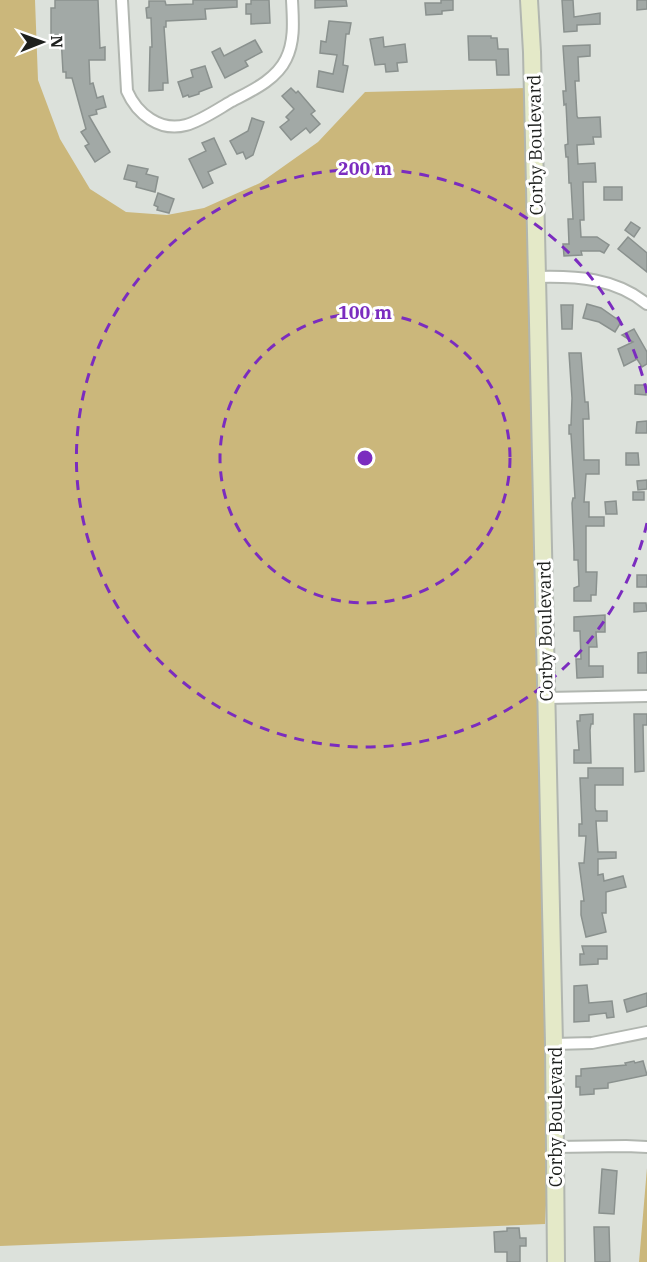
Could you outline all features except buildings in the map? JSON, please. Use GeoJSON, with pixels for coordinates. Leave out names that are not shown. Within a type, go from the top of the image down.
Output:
{"type":"FeatureCollection","features":[{"type":"Feature","properties":{"kind":"street"},"geometry":{"type":"LineString","coordinates":[[122,0],[127,91],[142,114],[160,124],[174,126],[187,125],[247,94],[265,83],[278,71],[286,60],[292,44],[292,0]]}},
{"type":"Feature","properties":{"kind":"street","name":"Corby Boulevard"},"geometry":{"type":"LineString","coordinates":[[529,0],[538,277],[554,1044],[556,1262]]}},
{"type":"Feature","properties":{"kind":"street"},"geometry":{"type":"LineString","coordinates":[[538,277],[595,278],[635,294],[647,304]]}},
{"type":"Feature","properties":{"kind":"street"},"geometry":{"type":"LineString","coordinates":[[547,698],[647,696]]}},
{"type":"Feature","properties":{"kind":"street"},"geometry":{"type":"LineString","coordinates":[[554,1044],[592,1043],[647,1032]]}},
{"type":"Feature","properties":{"kind":"street"},"geometry":{"type":"LineString","coordinates":[[555,1147],[647,1147]]}},
{"type":"Feature","properties":{"kind":"shaded area"},"geometry":{"type":"Polygon","coordinates":[[[0,0],[35,0],[38,80],[60,139],[90,189],[126,212],[167,215],[204,208],[260,183],[318,142],[365,92],[526,88],[549,1147],[545,1224],[0,1246],[0,0]]]}},
{"type":"Feature","properties":{"kind":"shaded area"},"geometry":{"type":"Polygon","coordinates":[[[647,1168],[647,1262],[639,1262],[647,1168]]]}}]}
